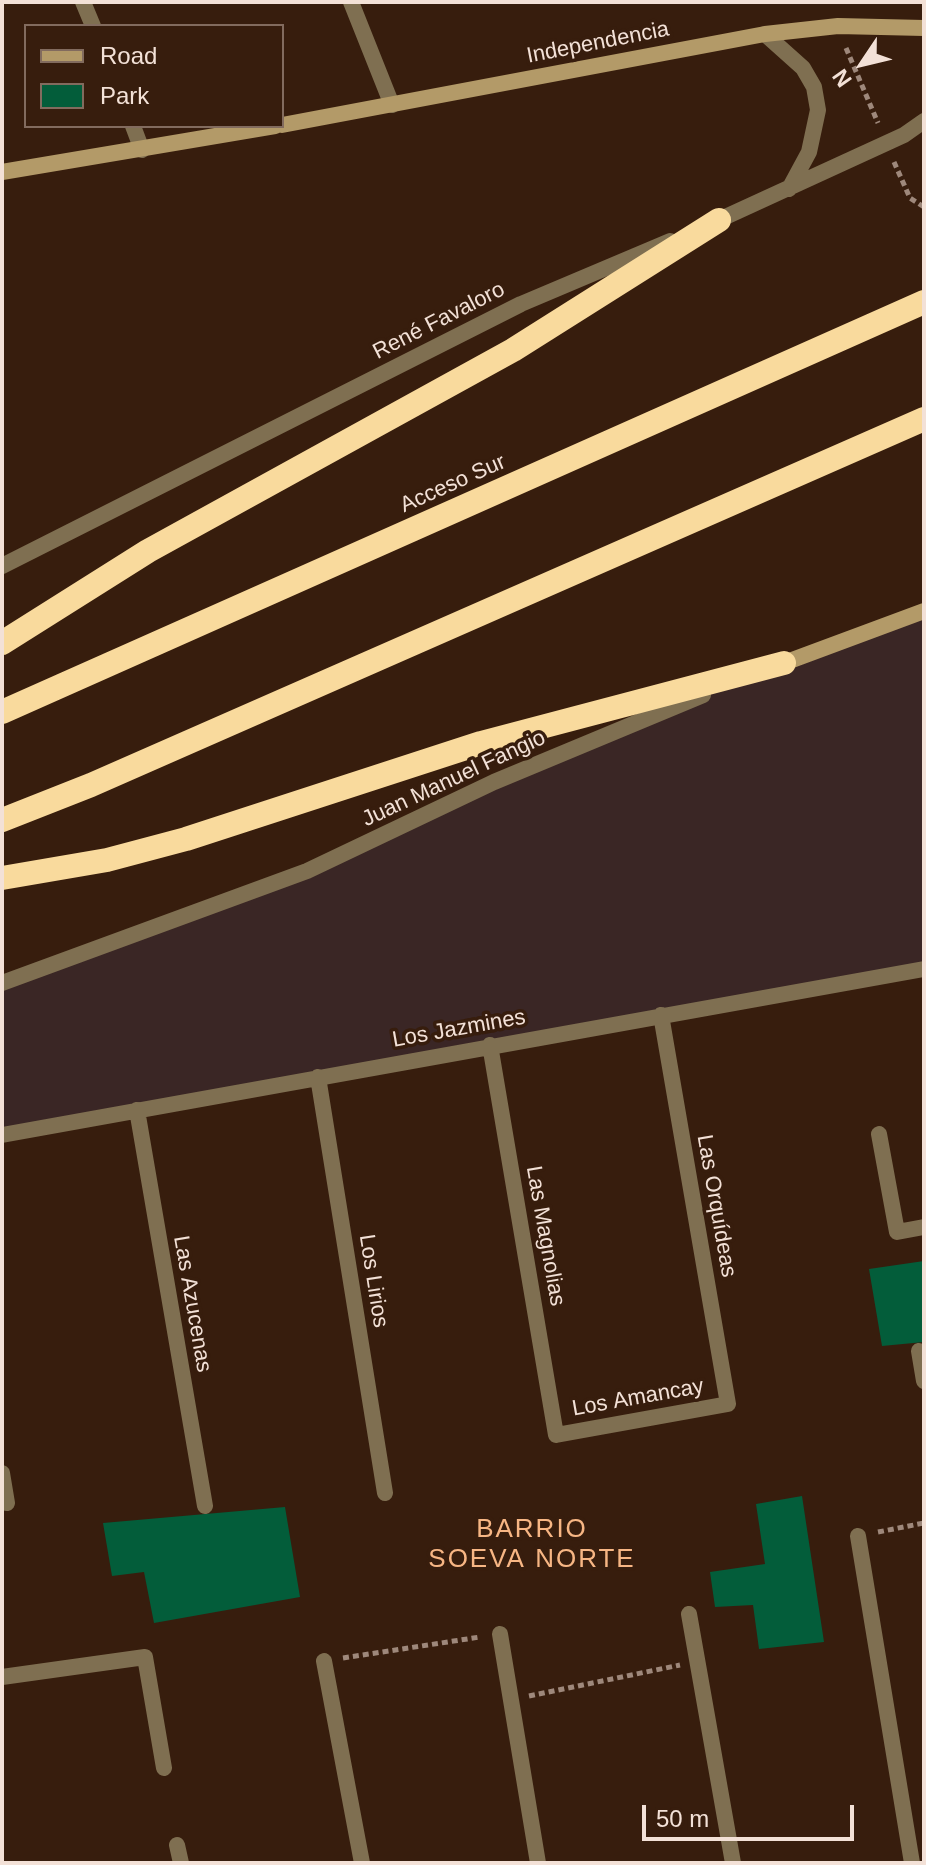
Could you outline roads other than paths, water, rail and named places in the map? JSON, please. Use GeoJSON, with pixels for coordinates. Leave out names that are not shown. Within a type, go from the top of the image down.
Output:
{"type":"FeatureCollection","features":[{"type":"Feature","properties":{"kind":"highway"},"geometry":{"type":"LineString","coordinates":[[2,643],[148,551],[513,350],[719,220]]}},
{"type":"Feature","properties":{"kind":"highway","name":"Acceso Sur"},"geometry":{"type":"LineString","coordinates":[[2,712],[924,302]]}},
{"type":"Feature","properties":{"kind":"highway"},"geometry":{"type":"LineString","coordinates":[[2,820],[91,785],[924,419]]}},
{"type":"Feature","properties":{"kind":"highway"},"geometry":{"type":"LineString","coordinates":[[2,878],[107,860],[186,839],[481,743],[784,663]]}},
{"type":"Feature","properties":{"kind":"street"},"geometry":{"type":"LineString","coordinates":[[83,2],[92,24]]}},
{"type":"Feature","properties":{"kind":"street"},"geometry":{"type":"LineString","coordinates":[[351,2],[392,105]]}},
{"type":"Feature","properties":{"kind":"street","name":"Independencia"},"geometry":{"type":"LineString","coordinates":[[284,125],[765,34],[838,26],[924,28]]}},
{"type":"Feature","properties":{"kind":"street"},"geometry":{"type":"LineString","coordinates":[[765,34],[803,68],[814,87],[818,110],[809,152],[789,189]]}},
{"type":"Feature","properties":{"kind":"street","name":"René Favaloro"},"geometry":{"type":"LineString","coordinates":[[2,566],[521,304],[789,189],[904,135],[924,121]]}},
{"type":"Feature","properties":{"kind":"street"},"geometry":{"type":"LineString","coordinates":[[134,128],[142,150]]}},
{"type":"Feature","properties":{"kind":"street"},"geometry":{"type":"LineString","coordinates":[[2,172],[264,128]]}},
{"type":"Feature","properties":{"kind":"street"},"geometry":{"type":"LineString","coordinates":[[904,135],[924,138]]}},
{"type":"Feature","properties":{"kind":"street","name":"Juan Manuel Fangio"},"geometry":{"type":"LineString","coordinates":[[2,983],[307,871],[494,782],[636,720],[924,611]]}},
{"type":"Feature","properties":{"kind":"street","name":"Los Jazmines"},"geometry":{"type":"LineString","coordinates":[[2,1135],[924,969]]}},
{"type":"Feature","properties":{"kind":"street","name":"Las Orquídeas"},"geometry":{"type":"LineString","coordinates":[[661,1015],[728,1404]]}},
{"type":"Feature","properties":{"kind":"street","name":"Las Magnolias"},"geometry":{"type":"LineString","coordinates":[[490,1045],[556,1435]]}},
{"type":"Feature","properties":{"kind":"street","name":"Los Lirios"},"geometry":{"type":"LineString","coordinates":[[318,1077],[385,1493]]}},
{"type":"Feature","properties":{"kind":"street","name":"Las Azucenas"},"geometry":{"type":"LineString","coordinates":[[137,1110],[205,1506]]}},
{"type":"Feature","properties":{"kind":"street"},"geometry":{"type":"LineString","coordinates":[[879,1134],[897,1232],[924,1227]]}},
{"type":"Feature","properties":{"kind":"street"},"geometry":{"type":"LineString","coordinates":[[919,1351],[924,1381]]}},
{"type":"Feature","properties":{"kind":"street","name":"Los Amancay"},"geometry":{"type":"LineString","coordinates":[[556,1435],[728,1404]]}},
{"type":"Feature","properties":{"kind":"street"},"geometry":{"type":"LineString","coordinates":[[2,1473],[7,1503]]}},
{"type":"Feature","properties":{"kind":"street"},"geometry":{"type":"LineString","coordinates":[[858,1536],[912,1863]]}},
{"type":"Feature","properties":{"kind":"street"},"geometry":{"type":"LineString","coordinates":[[689,1614],[733,1863]]}},
{"type":"Feature","properties":{"kind":"street"},"geometry":{"type":"LineString","coordinates":[[500,1634],[538,1863]]}},
{"type":"Feature","properties":{"kind":"street"},"geometry":{"type":"LineString","coordinates":[[2,1677],[145,1657],[164,1768]]}},
{"type":"Feature","properties":{"kind":"street"},"geometry":{"type":"LineString","coordinates":[[324,1661],[362,1863]]}},
{"type":"Feature","properties":{"kind":"street"},"geometry":{"type":"LineString","coordinates":[[177,1845],[181,1863]]}},
{"type":"Feature","properties":{"kind":"district","name":"BARRIO SOEVA NORTE"},"geometry":{"type":"Point","coordinates":[532,1545]}}]}
